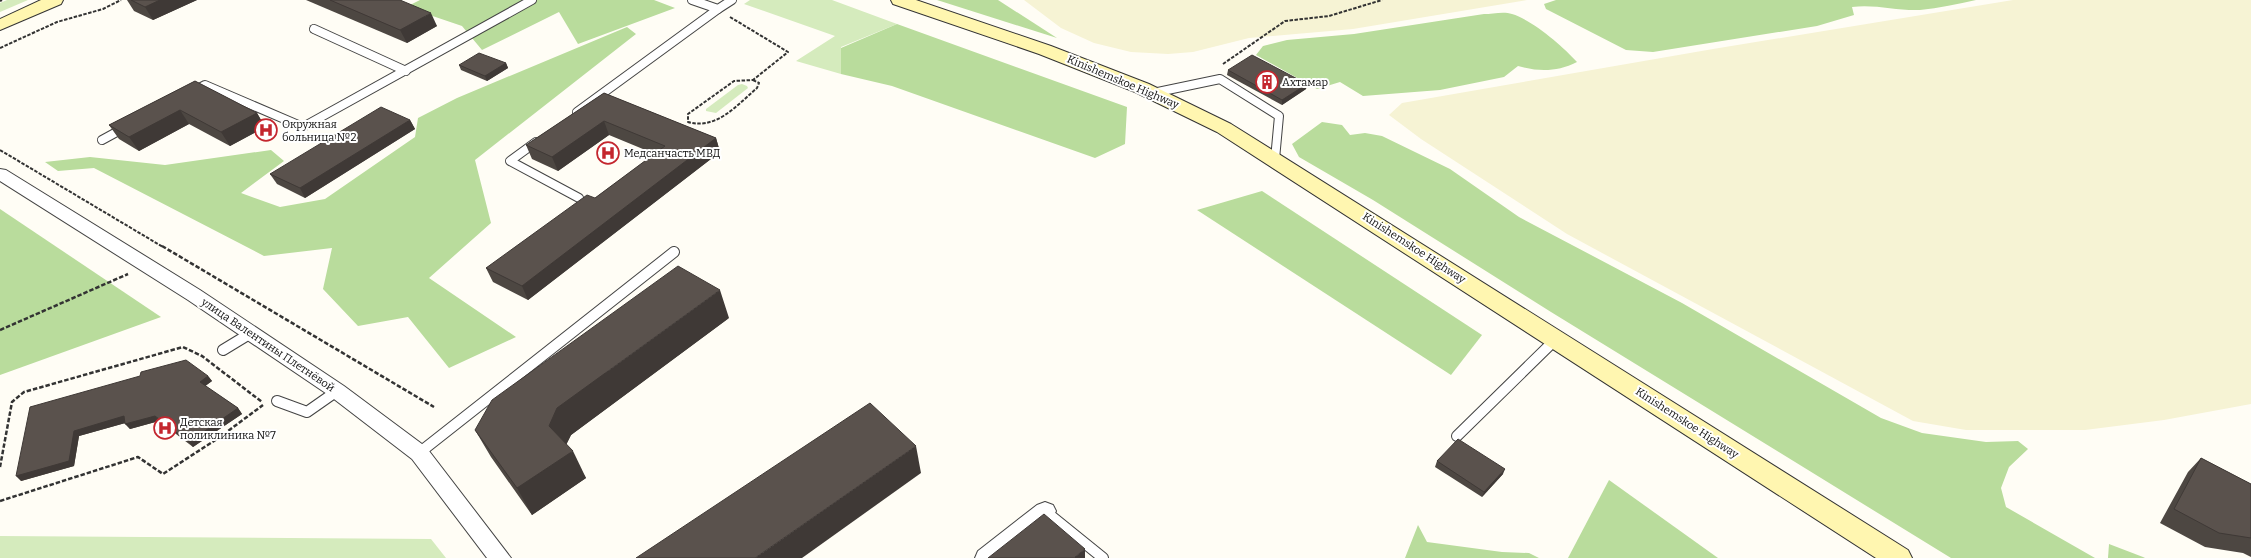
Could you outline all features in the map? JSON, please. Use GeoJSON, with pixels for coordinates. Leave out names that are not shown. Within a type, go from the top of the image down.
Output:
{"type":"FeatureCollection","features":[{"type":"Feature","properties":{"kind":"main road"},"geometry":{"type":"LineString","coordinates":[[0,24],[55,0]]}},
{"type":"Feature","properties":{"kind":"main road","name":"Kinishemskoe Highway"},"geometry":{"type":"LineString","coordinates":[[899,0],[1045,50],[1153,94],[1224,128],[1275,159],[1898,558]]}},
{"type":"Feature","properties":{"kind":"street","name":"улица Валентины Плетнёвой"},"geometry":{"type":"LineString","coordinates":[[0,174],[150,267],[251,333],[337,391],[418,453],[500,558]]}},
{"type":"Feature","properties":{"kind":"street"},"geometry":{"type":"LineString","coordinates":[[986,558],[1045,511]]}},
{"type":"Feature","properties":{"kind":"lane"},"geometry":{"type":"LineString","coordinates":[[184,96],[204,85],[303,127],[532,0]]}},
{"type":"Feature","properties":{"kind":"lane"},"geometry":{"type":"LineString","coordinates":[[692,0],[718,9]]}},
{"type":"Feature","properties":{"kind":"lane"},"geometry":{"type":"LineString","coordinates":[[567,118],[732,0]]}},
{"type":"Feature","properties":{"kind":"lane"},"geometry":{"type":"LineString","coordinates":[[314,29],[406,71]]}},
{"type":"Feature","properties":{"kind":"lane"},"geometry":{"type":"LineString","coordinates":[[1153,94],[1220,79],[1279,116],[1275,159]]}},
{"type":"Feature","properties":{"kind":"lane"},"geometry":{"type":"LineString","coordinates":[[102,140],[130,125]]}},
{"type":"Feature","properties":{"kind":"lane"},"geometry":{"type":"LineString","coordinates":[[542,137],[510,161],[579,198]]}},
{"type":"Feature","properties":{"kind":"lane"},"geometry":{"type":"LineString","coordinates":[[418,453],[674,252]]}},
{"type":"Feature","properties":{"kind":"lane"},"geometry":{"type":"LineString","coordinates":[[223,350],[251,333]]}},
{"type":"Feature","properties":{"kind":"lane"},"geometry":{"type":"LineString","coordinates":[[1457,436],[1556,339]]}},
{"type":"Feature","properties":{"kind":"lane"},"geometry":{"type":"LineString","coordinates":[[277,400],[307,412],[337,391]]}},
{"type":"Feature","properties":{"kind":"lane"},"geometry":{"type":"LineString","coordinates":[[1045,511],[1103,558]]}},
{"type":"Feature","properties":{"kind":"path"},"geometry":{"type":"LineString","coordinates":[[0,48],[57,22],[103,9],[121,0]]}},
{"type":"Feature","properties":{"kind":"path"},"geometry":{"type":"LineString","coordinates":[[1220,79],[1220,66],[1285,21],[1329,16],[1382,0]]}},
{"type":"Feature","properties":{"kind":"path"},"geometry":{"type":"LineString","coordinates":[[718,9],[788,52],[753,80]]}},
{"type":"Feature","properties":{"kind":"path"},"geometry":{"type":"LineString","coordinates":[[753,80],[758,83],[757,88],[713,123],[698,126],[688,122],[688,114],[734,81],[753,80]]}},
{"type":"Feature","properties":{"kind":"path"},"geometry":{"type":"LineString","coordinates":[[687,128],[692,124]]}},
{"type":"Feature","properties":{"kind":"path"},"geometry":{"type":"LineString","coordinates":[[0,150],[434,407]]}},
{"type":"Feature","properties":{"kind":"path"},"geometry":{"type":"LineString","coordinates":[[0,330],[122,276],[150,267]]}},
{"type":"Feature","properties":{"kind":"path"},"geometry":{"type":"LineString","coordinates":[[0,467],[12,402],[24,392],[183,347],[202,356],[264,404],[220,437],[163,474],[138,457],[0,501]]}},
{"type":"Feature","properties":{"kind":"shaded area"},"geometry":{"type":"Polygon","coordinates":[[[1024,0],[1527,0],[1353,29],[1249,38],[1193,52],[1168,54],[1131,52],[1094,43],[1061,28],[1024,0]]]}},
{"type":"Feature","properties":{"kind":"shaded area"},"geometry":{"type":"Polygon","coordinates":[[[2013,0],[2251,0],[2251,404],[2164,420],[2085,430],[1966,430],[1913,421],[1567,234],[1421,139],[1389,115],[1402,103],[1713,49],[2013,0]]]}},
{"type":"Feature","properties":{"kind":"green space"},"geometry":{"type":"Polygon","coordinates":[[[7,0],[28,0],[0,12],[0,3],[7,0]]]}},
{"type":"Feature","properties":{"kind":"green space"},"geometry":{"type":"Polygon","coordinates":[[[420,0],[654,0],[675,8],[578,44],[559,12],[482,50],[462,26],[406,7],[420,0]]]}},
{"type":"Feature","properties":{"kind":"green space"},"geometry":{"type":"Polygon","coordinates":[[[750,0],[832,0],[897,24],[841,47],[841,74],[796,61],[835,36],[744,4],[750,0]]]}},
{"type":"Feature","properties":{"kind":"green space"},"geometry":{"type":"Polygon","coordinates":[[[937,0],[998,0],[1057,38],[937,0]]]}},
{"type":"Feature","properties":{"kind":"green space"},"geometry":{"type":"Polygon","coordinates":[[[1556,0],[1976,0],[1920,10],[1903,10],[1869,6],[1852,7],[1854,15],[1817,26],[1653,52],[1626,50],[1546,9],[1544,4],[1556,0]]]}},
{"type":"Feature","properties":{"kind":"green space"},"geometry":{"type":"Polygon","coordinates":[[[1505,13],[1520,17],[1547,34],[1577,62],[1562,68],[1548,70],[1518,66],[1504,77],[1440,90],[1363,96],[1340,82],[1317,89],[1256,55],[1263,46],[1287,40],[1354,34],[1484,14],[1505,13]]]}},
{"type":"Feature","properties":{"kind":"green space"},"geometry":{"type":"Polygon","coordinates":[[[897,24],[1127,107],[1125,144],[1095,158],[892,86],[841,74],[841,48],[897,24]]]}},
{"type":"Feature","properties":{"kind":"green space"},"geometry":{"type":"Polygon","coordinates":[[[627,27],[636,34],[475,160],[491,223],[429,278],[516,337],[449,368],[408,317],[358,326],[323,289],[332,248],[264,256],[94,168],[58,171],[45,162],[90,157],[165,165],[271,150],[284,161],[241,193],[280,207],[325,199],[415,137],[418,118],[457,98],[627,27]]]}},
{"type":"Feature","properties":{"kind":"green space"},"geometry":{"type":"Polygon","coordinates":[[[742,84],[748,88],[716,113],[706,111],[706,109],[738,85],[742,84]]]}},
{"type":"Feature","properties":{"kind":"green space"},"geometry":{"type":"Polygon","coordinates":[[[1322,122],[1342,125],[1350,135],[1365,133],[1382,136],[1450,169],[1519,217],[1682,303],[1881,418],[1922,433],[1986,442],[2018,441],[2028,449],[2009,467],[2001,488],[2006,507],[2095,558],[1951,558],[1551,312],[1373,200],[1299,157],[1292,144],[1322,122]]]}},
{"type":"Feature","properties":{"kind":"green space"},"geometry":{"type":"Polygon","coordinates":[[[1262,191],[1482,335],[1451,375],[1197,210],[1262,191]]]}},
{"type":"Feature","properties":{"kind":"green space"},"geometry":{"type":"Polygon","coordinates":[[[0,209],[161,317],[0,375],[0,209]]]}},
{"type":"Feature","properties":{"kind":"green space"},"geometry":{"type":"Polygon","coordinates":[[[1609,480],[1718,558],[1568,558],[1609,480]]]}},
{"type":"Feature","properties":{"kind":"green space"},"geometry":{"type":"Polygon","coordinates":[[[1418,525],[1427,542],[1502,552],[1529,553],[1539,558],[1405,558],[1418,525]]]}},
{"type":"Feature","properties":{"kind":"green space"},"geometry":{"type":"Polygon","coordinates":[[[0,536],[431,539],[446,558],[0,558],[0,536]]]}},
{"type":"Feature","properties":{"kind":"green space"},"geometry":{"type":"Polygon","coordinates":[[[2109,544],[2143,557],[2145,558],[2108,558],[2109,544]]]}},
{"type":"Feature","properties":{"kind":"building"},"geometry":{"type":"Polygon","coordinates":[[[131,0],[160,0],[145,7],[131,0]]]}},
{"type":"Feature","properties":{"kind":"building"},"geometry":{"type":"Polygon","coordinates":[[[330,0],[400,0],[431,13],[400,30],[330,0]]]}},
{"type":"Feature","properties":{"kind":"building"},"geometry":{"type":"Polygon","coordinates":[[[479,53],[506,63],[485,76],[459,65],[479,53]]]}},
{"type":"Feature","properties":{"kind":"building","name":"Ахтамар"},"geometry":{"type":"Polygon","coordinates":[[[1252,55],[1307,84],[1282,100],[1228,70],[1252,55]]]}},
{"type":"Feature","properties":{"kind":"building"},"geometry":{"type":"Polygon","coordinates":[[[195,81],[257,113],[221,132],[180,110],[129,137],[109,125],[195,81]]]}},
{"type":"Feature","properties":{"kind":"building"},"geometry":{"type":"Polygon","coordinates":[[[604,93],[716,138],[522,286],[486,268],[587,195],[595,198],[665,146],[604,121],[552,157],[526,145],[604,93]]]}},
{"type":"Feature","properties":{"kind":"building"},"geometry":{"type":"Polygon","coordinates":[[[381,107],[410,120],[300,188],[270,174],[381,107]]]}},
{"type":"Feature","properties":{"kind":"building"},"geometry":{"type":"Polygon","coordinates":[[[678,266],[720,290],[557,408],[549,426],[573,451],[517,488],[475,430],[492,400],[678,266]]]}},
{"type":"Feature","properties":{"kind":"building"},"geometry":{"type":"Polygon","coordinates":[[[186,360],[208,376],[200,382],[238,408],[189,442],[155,416],[125,424],[124,416],[74,431],[69,461],[16,476],[30,407],[140,376],[141,372],[186,360]]]}},
{"type":"Feature","properties":{"kind":"building"},"geometry":{"type":"Polygon","coordinates":[[[870,403],[916,446],[755,558],[636,558],[870,403]]]}},
{"type":"Feature","properties":{"kind":"building"},"geometry":{"type":"Polygon","coordinates":[[[1458,439],[1505,469],[1484,492],[1437,461],[1458,439]]]}},
{"type":"Feature","properties":{"kind":"building"},"geometry":{"type":"Polygon","coordinates":[[[2201,458],[2251,484],[2251,538],[2219,533],[2174,509],[2201,458]]]}},
{"type":"Feature","properties":{"kind":"building"},"geometry":{"type":"Polygon","coordinates":[[[1044,514],[1085,549],[1075,557],[1076,558],[988,558],[1044,514]]]}},
{"type":"Feature","properties":{"kind":"place","name":"Ахтамар"},"geometry":{"type":"Point","coordinates":[1267,82]}},
{"type":"Feature","properties":{"kind":"place","name":"Окружная больница №2"},"geometry":{"type":"Point","coordinates":[266,130]}},
{"type":"Feature","properties":{"kind":"place","name":"Медсанчасть МВД"},"geometry":{"type":"Point","coordinates":[608,153]}},
{"type":"Feature","properties":{"kind":"place","name":"Детская поликлиника №7"},"geometry":{"type":"Point","coordinates":[165,428]}}]}
